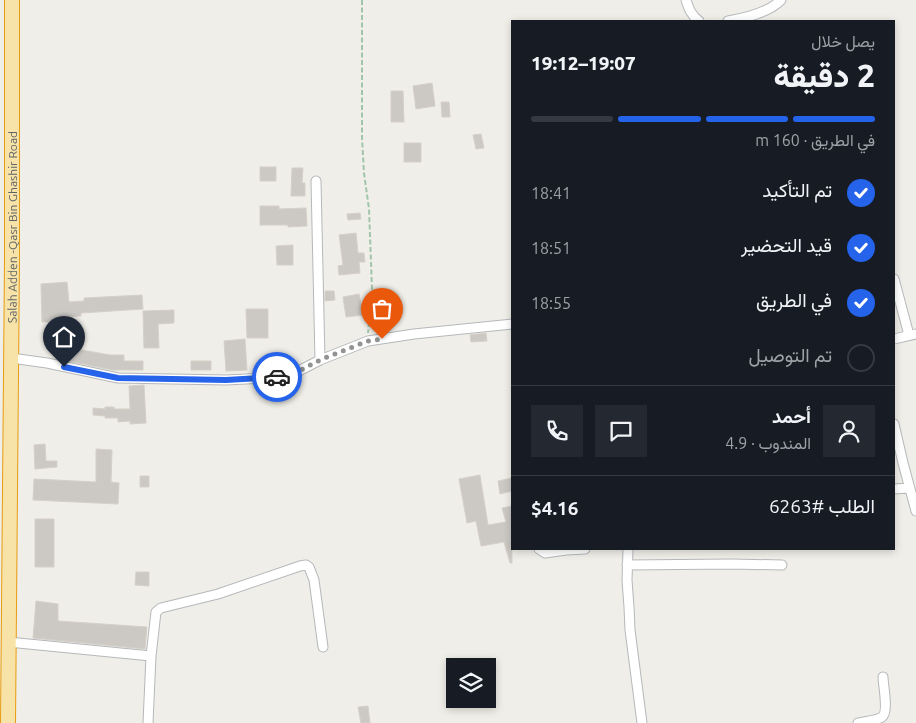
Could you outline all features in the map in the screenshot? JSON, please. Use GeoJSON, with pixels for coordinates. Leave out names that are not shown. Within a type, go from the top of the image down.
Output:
{"type":"FeatureCollection","features":[{"type":"Feature","properties":{"kind":"highway","name":"Salah Adden -Qasr Bin Ghashir Road"},"geometry":{"type":"LineString","coordinates":[[8,723],[12,0]]}},
{"type":"Feature","properties":{"kind":"street"},"geometry":{"type":"LineString","coordinates":[[686,0],[690,12],[697,20]]}},
{"type":"Feature","properties":{"kind":"street"},"geometry":{"type":"LineString","coordinates":[[733,20],[762,12],[776,6],[781,0]]}},
{"type":"Feature","properties":{"kind":"street"},"geometry":{"type":"LineString","coordinates":[[316,181],[320,360]]}},
{"type":"Feature","properties":{"kind":"street"},"geometry":{"type":"LineString","coordinates":[[895,282],[913,334],[895,339]]}},
{"type":"Feature","properties":{"kind":"street"},"geometry":{"type":"LineString","coordinates":[[11,358],[46,363],[118,378],[226,380],[289,376],[320,360],[368,341],[414,334],[511,324]]}},
{"type":"Feature","properties":{"kind":"street"},"geometry":{"type":"LineString","coordinates":[[895,428],[916,511]]}},
{"type":"Feature","properties":{"kind":"street"},"geometry":{"type":"LineString","coordinates":[[895,489],[909,488]]}},
{"type":"Feature","properties":{"kind":"street"},"geometry":{"type":"LineString","coordinates":[[540,550],[544,553],[566,550]]}},
{"type":"Feature","properties":{"kind":"street"},"geometry":{"type":"LineString","coordinates":[[628,550],[627,580],[632,653],[642,723]]}},
{"type":"Feature","properties":{"kind":"street"},"geometry":{"type":"LineString","coordinates":[[148,723],[151,656],[156,612],[158,610],[218,594],[306,565],[309,567],[314,580],[323,647]]}},
{"type":"Feature","properties":{"kind":"street"},"geometry":{"type":"LineString","coordinates":[[627,565],[782,565]]}},
{"type":"Feature","properties":{"kind":"street"},"geometry":{"type":"LineString","coordinates":[[8,642],[151,656]]}},
{"type":"Feature","properties":{"kind":"street"},"geometry":{"type":"LineString","coordinates":[[858,723],[881,718],[885,714],[883,677]]}},
{"type":"Feature","properties":{"kind":"path"},"geometry":{"type":"LineString","coordinates":[[362,0],[362,138],[369,209],[372,282],[368,341]]}},
{"type":"Feature","properties":{"kind":"building"},"geometry":{"type":"Polygon","coordinates":[[[432,83],[435,106],[416,109],[413,86],[432,83]]]}},
{"type":"Feature","properties":{"kind":"building"},"geometry":{"type":"Polygon","coordinates":[[[391,91],[403,91],[404,122],[391,122],[391,91]]]}},
{"type":"Feature","properties":{"kind":"building"},"geometry":{"type":"Polygon","coordinates":[[[441,102],[449,102],[450,117],[442,117],[441,102]]]}},
{"type":"Feature","properties":{"kind":"building"},"geometry":{"type":"Polygon","coordinates":[[[481,134],[484,148],[476,149],[473,135],[481,134]]]}},
{"type":"Feature","properties":{"kind":"building"},"geometry":{"type":"Polygon","coordinates":[[[404,143],[421,143],[421,162],[404,162],[404,143]]]}},
{"type":"Feature","properties":{"kind":"building"},"geometry":{"type":"Polygon","coordinates":[[[260,167],[276,167],[276,181],[260,181],[260,167]]]}},
{"type":"Feature","properties":{"kind":"building"},"geometry":{"type":"Polygon","coordinates":[[[292,168],[303,168],[302,183],[305,183],[305,196],[291,196],[292,168]]]}},
{"type":"Feature","properties":{"kind":"building"},"geometry":{"type":"Polygon","coordinates":[[[260,206],[279,206],[279,209],[306,208],[307,226],[260,225],[260,206]]]}},
{"type":"Feature","properties":{"kind":"building"},"geometry":{"type":"Polygon","coordinates":[[[360,213],[361,219],[348,220],[347,214],[360,213]]]}},
{"type":"Feature","properties":{"kind":"building"},"geometry":{"type":"Polygon","coordinates":[[[356,233],[358,253],[364,253],[365,262],[359,262],[360,273],[339,275],[338,266],[343,265],[339,235],[356,233]]]}},
{"type":"Feature","properties":{"kind":"building"},"geometry":{"type":"Polygon","coordinates":[[[293,245],[293,265],[277,265],[276,246],[293,245]]]}},
{"type":"Feature","properties":{"kind":"building"},"geometry":{"type":"Polygon","coordinates":[[[67,282],[69,302],[84,301],[84,298],[142,295],[143,309],[81,313],[81,316],[56,317],[56,322],[42,322],[41,284],[67,282]]]}},
{"type":"Feature","properties":{"kind":"building"},"geometry":{"type":"Polygon","coordinates":[[[325,291],[334,291],[335,300],[325,301],[325,291]]]}},
{"type":"Feature","properties":{"kind":"building"},"geometry":{"type":"Polygon","coordinates":[[[359,294],[363,315],[346,317],[343,297],[359,294]]]}},
{"type":"Feature","properties":{"kind":"building"},"geometry":{"type":"Polygon","coordinates":[[[246,309],[268,309],[268,338],[247,338],[246,309]]]}},
{"type":"Feature","properties":{"kind":"building"},"geometry":{"type":"Polygon","coordinates":[[[174,310],[174,323],[158,324],[159,348],[144,348],[143,311],[174,310]]]}},
{"type":"Feature","properties":{"kind":"building"},"geometry":{"type":"Polygon","coordinates":[[[486,333],[487,341],[471,342],[470,335],[486,333]]]}},
{"type":"Feature","properties":{"kind":"building"},"geometry":{"type":"Polygon","coordinates":[[[245,339],[247,370],[226,371],[224,341],[245,339]]]}},
{"type":"Feature","properties":{"kind":"building"},"geometry":{"type":"Polygon","coordinates":[[[65,347],[110,355],[124,355],[124,361],[143,361],[143,370],[112,370],[63,360],[65,347]]]}},
{"type":"Feature","properties":{"kind":"building"},"geometry":{"type":"Polygon","coordinates":[[[191,361],[211,361],[211,370],[191,370],[191,361]]]}},
{"type":"Feature","properties":{"kind":"building"},"geometry":{"type":"Polygon","coordinates":[[[144,385],[146,423],[130,424],[130,421],[118,422],[118,418],[105,418],[105,416],[93,415],[93,408],[105,409],[105,407],[114,407],[114,409],[130,409],[129,386],[144,385]]]}},
{"type":"Feature","properties":{"kind":"building"},"geometry":{"type":"Polygon","coordinates":[[[45,444],[46,461],[57,461],[57,467],[35,469],[34,445],[45,444]]]}},
{"type":"Feature","properties":{"kind":"building"},"geometry":{"type":"Polygon","coordinates":[[[96,449],[112,450],[111,482],[119,483],[118,504],[33,500],[34,479],[96,482],[96,449]]]}},
{"type":"Feature","properties":{"kind":"building"},"geometry":{"type":"Polygon","coordinates":[[[480,475],[488,525],[506,522],[502,508],[511,506],[512,563],[510,563],[504,542],[481,546],[476,521],[467,523],[459,479],[480,475]]]}},
{"type":"Feature","properties":{"kind":"building"},"geometry":{"type":"Polygon","coordinates":[[[140,476],[149,476],[149,487],[140,487],[140,476]]]}},
{"type":"Feature","properties":{"kind":"building"},"geometry":{"type":"Polygon","coordinates":[[[511,478],[511,491],[500,494],[498,481],[511,478]]]}},
{"type":"Feature","properties":{"kind":"building"},"geometry":{"type":"Polygon","coordinates":[[[35,519],[54,519],[54,567],[35,567],[35,519]]]}},
{"type":"Feature","properties":{"kind":"building"},"geometry":{"type":"Polygon","coordinates":[[[136,572],[149,572],[149,586],[135,585],[136,572]]]}},
{"type":"Feature","properties":{"kind":"building"},"geometry":{"type":"Polygon","coordinates":[[[36,601],[58,604],[58,621],[147,627],[145,649],[33,638],[36,601]]]}},
{"type":"Feature","properties":{"kind":"building"},"geometry":{"type":"Polygon","coordinates":[[[368,706],[370,723],[361,723],[358,707],[368,706]]]}},
{"type":"Feature","properties":{"kind":"way so far"},"geometry":{"type":"LineString","coordinates":[[277,377],[289,376],[345,350],[368,341],[382,339]]}},
{"type":"Feature","properties":{"kind":"route"},"geometry":{"type":"LineString","coordinates":[[64,367],[118,378],[226,380],[277,377]]}}]}
